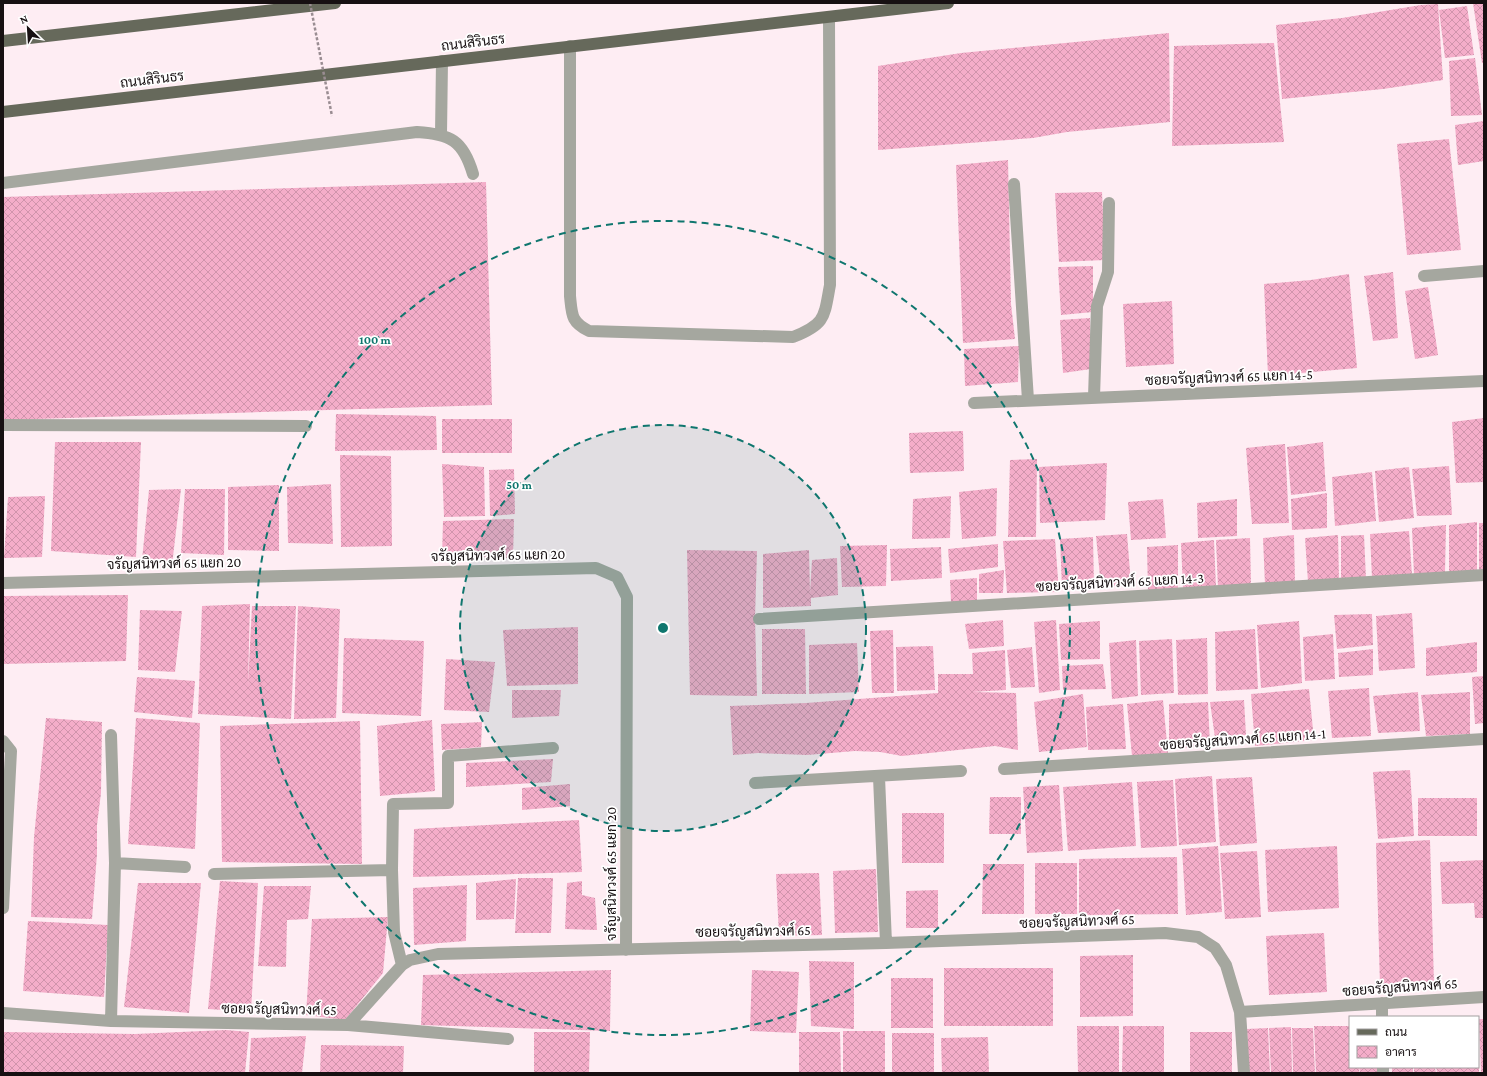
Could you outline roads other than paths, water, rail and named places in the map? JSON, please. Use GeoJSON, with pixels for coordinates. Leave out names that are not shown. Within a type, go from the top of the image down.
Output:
{"type":"FeatureCollection","features":[{"type":"Feature","properties":{"kind":"main road"},"geometry":{"type":"LineString","coordinates":[[3,41],[335,3]]}},
{"type":"Feature","properties":{"kind":"main road"},"geometry":{"type":"LineString","coordinates":[[849,3],[849,15]]}},
{"type":"Feature","properties":{"kind":"main road","name":"ถนนสิรินธร"},"geometry":{"type":"LineString","coordinates":[[3,112],[849,15],[903,6],[948,3]]}},
{"type":"Feature","properties":{"kind":"street"},"geometry":{"type":"LineString","coordinates":[[570,46],[570,296],[572,317],[578,326],[589,332],[793,337],[811,330],[824,317],[830,285],[829,17]]}},
{"type":"Feature","properties":{"kind":"street"},"geometry":{"type":"LineString","coordinates":[[441,134],[442,61]]}},
{"type":"Feature","properties":{"kind":"street"},"geometry":{"type":"LineString","coordinates":[[3,183],[417,132],[441,134],[461,146],[469,161],[473,174]]}},
{"type":"Feature","properties":{"kind":"street"},"geometry":{"type":"LineString","coordinates":[[1014,184],[1028,400]]}},
{"type":"Feature","properties":{"kind":"street"},"geometry":{"type":"LineString","coordinates":[[1094,397],[1097,306],[1108,272],[1109,203]]}},
{"type":"Feature","properties":{"kind":"street"},"geometry":{"type":"LineString","coordinates":[[1424,276],[1484,271]]}},
{"type":"Feature","properties":{"kind":"street","name":"ซอยจรัญสนิทวงศ์ 65 แยก 14-5"},"geometry":{"type":"LineString","coordinates":[[974,402],[1484,382]]}},
{"type":"Feature","properties":{"kind":"street"},"geometry":{"type":"LineString","coordinates":[[3,425],[306,426]]}},
{"type":"Feature","properties":{"kind":"street","name":"จรัญสนิทวงศ์ 65 แยก 20"},"geometry":{"type":"LineString","coordinates":[[3,583],[596,568],[617,577],[627,597],[626,950]]}},
{"type":"Feature","properties":{"kind":"street","name":"ซอยจรัญสนิทวงศ์ 65 แยก 14-3"},"geometry":{"type":"LineString","coordinates":[[759,619],[1484,576]]}},
{"type":"Feature","properties":{"kind":"street"},"geometry":{"type":"LineString","coordinates":[[111,735],[115,863],[111,1021]]}},
{"type":"Feature","properties":{"kind":"street","name":"ซอยจรัญสนิทวงศ์ 65 แยก 14-1"},"geometry":{"type":"LineString","coordinates":[[1004,769],[1484,739]]}},
{"type":"Feature","properties":{"kind":"street"},"geometry":{"type":"LineString","coordinates":[[3,741],[11,751],[11,773],[3,908]]}},
{"type":"Feature","properties":{"kind":"street"},"geometry":{"type":"LineString","coordinates":[[402,965],[394,932],[392,870],[393,804],[448,803],[448,756],[553,748]]}},
{"type":"Feature","properties":{"kind":"street"},"geometry":{"type":"LineString","coordinates":[[755,783],[879,777],[961,771]]}},
{"type":"Feature","properties":{"kind":"street"},"geometry":{"type":"LineString","coordinates":[[879,777],[886,943]]}},
{"type":"Feature","properties":{"kind":"street"},"geometry":{"type":"LineString","coordinates":[[115,863],[185,868]]}},
{"type":"Feature","properties":{"kind":"street"},"geometry":{"type":"LineString","coordinates":[[214,874],[392,870]]}},
{"type":"Feature","properties":{"kind":"street","name":"ซอยจรัญสนิทวงศ์ 65"},"geometry":{"type":"LineString","coordinates":[[3,1013],[111,1021],[348,1025],[402,965],[410,960],[438,954],[886,943],[1165,933],[1198,937],[1216,948],[1226,965],[1240,1012],[1484,997]]}},
{"type":"Feature","properties":{"kind":"street"},"geometry":{"type":"LineString","coordinates":[[1382,1003],[1382,1016]]}},
{"type":"Feature","properties":{"kind":"street"},"geometry":{"type":"LineString","coordinates":[[1240,1012],[1244,1073]]}},
{"type":"Feature","properties":{"kind":"street"},"geometry":{"type":"LineString","coordinates":[[348,1025],[508,1039]]}}]}
